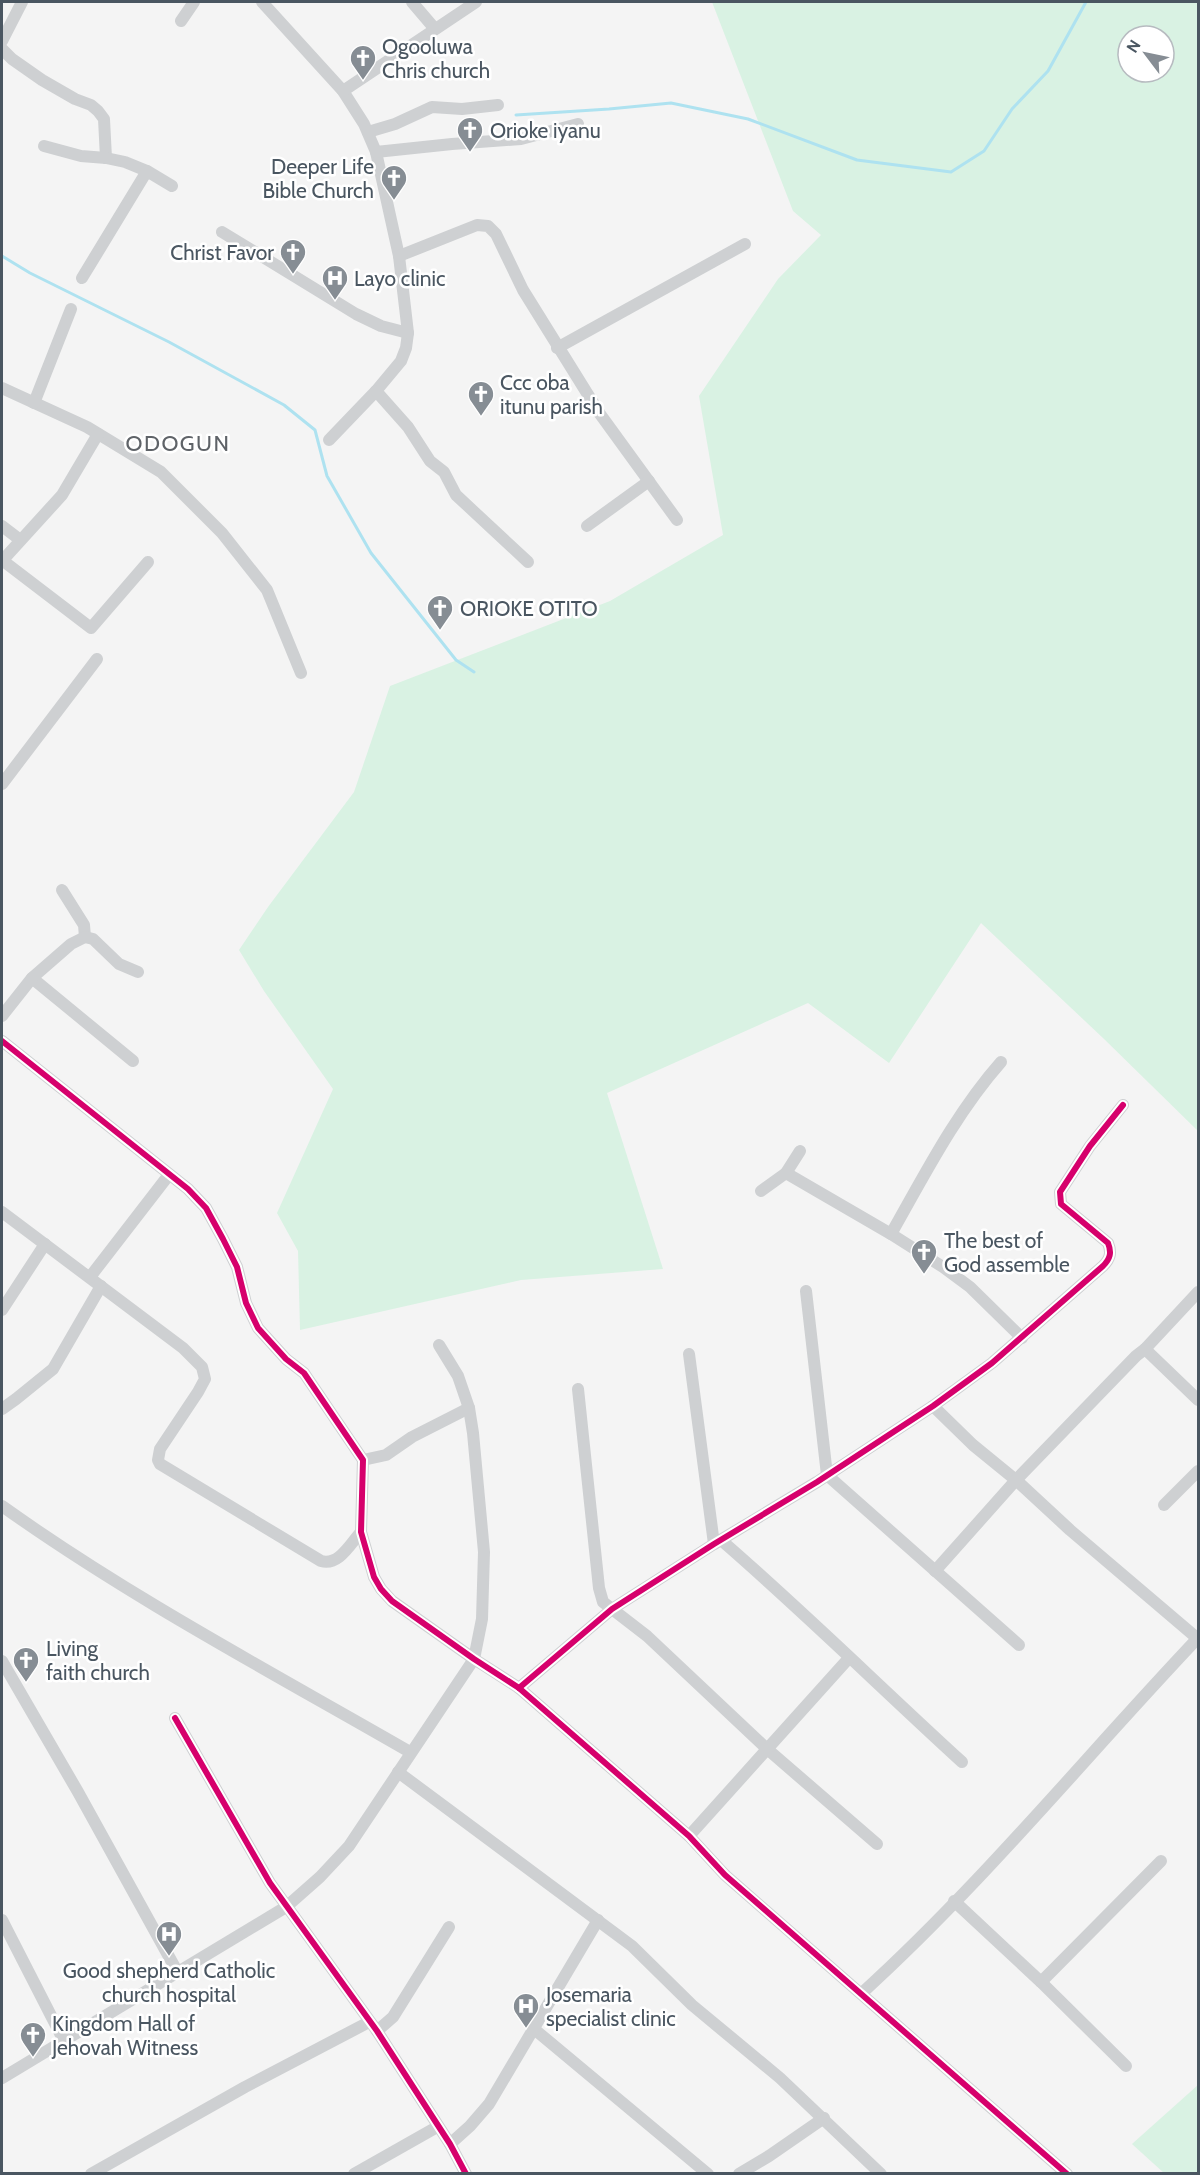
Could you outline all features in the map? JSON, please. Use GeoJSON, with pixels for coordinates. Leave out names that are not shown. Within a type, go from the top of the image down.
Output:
{"type":"FeatureCollection","features":[{"type":"Feature","properties":{"kind":"street"},"geometry":{"type":"LineString","coordinates":[[2,41],[22,2]]}},
{"type":"Feature","properties":{"kind":"street"},"geometry":{"type":"LineString","coordinates":[[181,21],[194,2]]}},
{"type":"Feature","properties":{"kind":"street"},"geometry":{"type":"LineString","coordinates":[[262,2],[343,91],[368,132],[376,152],[399,256],[408,333],[406,348],[400,361],[376,391],[329,440]]}},
{"type":"Feature","properties":{"kind":"street"},"geometry":{"type":"LineString","coordinates":[[412,2],[435,28]]}},
{"type":"Feature","properties":{"kind":"street"},"geometry":{"type":"LineString","coordinates":[[343,91],[476,2]]}},
{"type":"Feature","properties":{"kind":"street"},"geometry":{"type":"LineString","coordinates":[[2,10],[15,15]]}},
{"type":"Feature","properties":{"kind":"street"},"geometry":{"type":"LineString","coordinates":[[2,49],[42,80],[91,105],[98,111],[104,119],[106,158]]}},
{"type":"Feature","properties":{"kind":"street"},"geometry":{"type":"LineString","coordinates":[[368,132],[432,107],[462,109],[498,105]]}},
{"type":"Feature","properties":{"kind":"street"},"geometry":{"type":"LineString","coordinates":[[376,152],[521,139],[578,124]]}},
{"type":"Feature","properties":{"kind":"street"},"geometry":{"type":"LineString","coordinates":[[44,146],[81,156],[125,162],[147,171],[172,186]]}},
{"type":"Feature","properties":{"kind":"street"},"geometry":{"type":"LineString","coordinates":[[82,278],[147,171]]}},
{"type":"Feature","properties":{"kind":"street"},"geometry":{"type":"LineString","coordinates":[[399,256],[477,225],[488,226],[496,234],[523,290],[557,348],[600,414],[676,520]]}},
{"type":"Feature","properties":{"kind":"street"},"geometry":{"type":"LineString","coordinates":[[222,232],[356,314],[381,326],[408,333]]}},
{"type":"Feature","properties":{"kind":"street"},"geometry":{"type":"LineString","coordinates":[[557,348],[745,244]]}},
{"type":"Feature","properties":{"kind":"street"},"geometry":{"type":"LineString","coordinates":[[34,403],[71,309]]}},
{"type":"Feature","properties":{"kind":"street"},"geometry":{"type":"LineString","coordinates":[[2,388],[99,434],[161,472],[222,533],[267,590],[301,673]]}},
{"type":"Feature","properties":{"kind":"street"},"geometry":{"type":"LineString","coordinates":[[376,391],[408,427],[430,461],[444,472],[456,495],[528,562]]}},
{"type":"Feature","properties":{"kind":"street"},"geometry":{"type":"LineString","coordinates":[[99,434],[62,495],[2,560],[91,628],[148,562]]}},
{"type":"Feature","properties":{"kind":"street"},"geometry":{"type":"LineString","coordinates":[[587,526],[649,481]]}},
{"type":"Feature","properties":{"kind":"street"},"geometry":{"type":"LineString","coordinates":[[2,526],[20,539]]}},
{"type":"Feature","properties":{"kind":"street"},"geometry":{"type":"LineString","coordinates":[[2,784],[97,659]]}},
{"type":"Feature","properties":{"kind":"street"},"geometry":{"type":"LineString","coordinates":[[62,890],[84,925],[85,937]]}},
{"type":"Feature","properties":{"kind":"street"},"geometry":{"type":"LineString","coordinates":[[2,1016],[32,978],[71,944],[85,937],[93,939],[120,963],[138,972]]}},
{"type":"Feature","properties":{"kind":"street"},"geometry":{"type":"LineString","coordinates":[[32,978],[133,1061]]}},
{"type":"Feature","properties":{"kind":"street"},"geometry":{"type":"LineString","coordinates":[[2,1041],[195,1196],[206,1208],[237,1267],[246,1303],[258,1328],[286,1359],[304,1372],[363,1460],[361,1533],[375,1577],[381,1589],[392,1601],[519,1688],[689,1836],[725,1875],[1067,2174]]}},
{"type":"Feature","properties":{"kind":"street"},"geometry":{"type":"LineString","coordinates":[[891,1234],[943,1141],[978,1088],[1001,1062]]}},
{"type":"Feature","properties":{"kind":"street"},"geometry":{"type":"LineString","coordinates":[[519,1688],[612,1609],[933,1406],[992,1363],[1103,1266],[1110,1256],[1111,1250],[1108,1243],[1061,1204],[1060,1192],[1090,1146],[1123,1106]]}},
{"type":"Feature","properties":{"kind":"street"},"geometry":{"type":"LineString","coordinates":[[761,1191],[786,1173],[800,1151]]}},
{"type":"Feature","properties":{"kind":"street"},"geometry":{"type":"LineString","coordinates":[[786,1173],[891,1234],[970,1287],[1022,1338]]}},
{"type":"Feature","properties":{"kind":"street"},"geometry":{"type":"LineString","coordinates":[[90,1277],[168,1176]]}},
{"type":"Feature","properties":{"kind":"street"},"geometry":{"type":"LineString","coordinates":[[2,1212],[196,1360],[205,1379],[160,1449],[158,1460],[160,1464],[321,1561],[333,1562],[361,1533]]}},
{"type":"Feature","properties":{"kind":"street"},"geometry":{"type":"LineString","coordinates":[[2,1310],[45,1244]]}},
{"type":"Feature","properties":{"kind":"street"},"geometry":{"type":"LineString","coordinates":[[2,1409],[53,1370],[101,1286]]}},
{"type":"Feature","properties":{"kind":"street"},"geometry":{"type":"LineString","coordinates":[[806,1291],[827,1475],[1019,1645]]}},
{"type":"Feature","properties":{"kind":"street"},"geometry":{"type":"LineString","coordinates":[[935,1570],[1016,1480],[1198,1292]]}},
{"type":"Feature","properties":{"kind":"street"},"geometry":{"type":"LineString","coordinates":[[2,2078],[286,1907],[320,1877],[349,1846],[474,1659],[482,1619],[484,1552],[480,1490],[469,1408],[458,1377],[439,1345]]}},
{"type":"Feature","properties":{"kind":"street"},"geometry":{"type":"LineString","coordinates":[[1145,1348],[1198,1400]]}},
{"type":"Feature","properties":{"kind":"street"},"geometry":{"type":"LineString","coordinates":[[689,1354],[717,1542],[792,1601],[849,1658],[962,1762]]}},
{"type":"Feature","properties":{"kind":"street"},"geometry":{"type":"LineString","coordinates":[[578,1389],[599,1588],[603,1602],[647,1636],[766,1748],[878,1844]]}},
{"type":"Feature","properties":{"kind":"street"},"geometry":{"type":"LineString","coordinates":[[862,1993],[917,1942],[1198,1639],[1070,1530],[933,1406]]}},
{"type":"Feature","properties":{"kind":"street"},"geometry":{"type":"LineString","coordinates":[[363,1460],[386,1455],[412,1437],[469,1408]]}},
{"type":"Feature","properties":{"kind":"street"},"geometry":{"type":"LineString","coordinates":[[1164,1505],[1198,1471]]}},
{"type":"Feature","properties":{"kind":"street"},"geometry":{"type":"LineString","coordinates":[[2,1506],[38,1532],[194,1628],[410,1752]]}},
{"type":"Feature","properties":{"kind":"street"},"geometry":{"type":"LineString","coordinates":[[689,1836],[849,1658]]}},
{"type":"Feature","properties":{"kind":"street"},"geometry":{"type":"LineString","coordinates":[[2,1661],[84,1802],[178,1973]]}},
{"type":"Feature","properties":{"kind":"street"},"geometry":{"type":"LineString","coordinates":[[175,1718],[270,1883],[373,2026],[450,2144],[466,2174]]}},
{"type":"Feature","properties":{"kind":"street"},"geometry":{"type":"LineString","coordinates":[[398,1772],[632,1946],[692,2005],[780,2078],[881,2174]]}},
{"type":"Feature","properties":{"kind":"street"},"geometry":{"type":"LineString","coordinates":[[1041,1982],[1161,1861]]}},
{"type":"Feature","properties":{"kind":"street"},"geometry":{"type":"LineString","coordinates":[[954,1901],[1126,2066]]}},
{"type":"Feature","properties":{"kind":"street"},"geometry":{"type":"LineString","coordinates":[[2,1920],[64,2041]]}},
{"type":"Feature","properties":{"kind":"street"},"geometry":{"type":"LineString","coordinates":[[450,2144],[489,2104],[598,1920]]}},
{"type":"Feature","properties":{"kind":"street"},"geometry":{"type":"LineString","coordinates":[[91,2174],[245,2087],[393,2017],[449,1927]]}},
{"type":"Feature","properties":{"kind":"street"},"geometry":{"type":"LineString","coordinates":[[534,2030],[708,2174]]}},
{"type":"Feature","properties":{"kind":"street"},"geometry":{"type":"LineString","coordinates":[[739,2174],[824,2118]]}},
{"type":"Feature","properties":{"kind":"street"},"geometry":{"type":"LineString","coordinates":[[354,2174],[437,2127]]}},
{"type":"Feature","properties":{"kind":"green space"},"geometry":{"type":"Polygon","coordinates":[[[712,2],[1198,2],[1198,1131],[981,923],[889,1063],[808,1003],[607,1093],[663,1269],[521,1280],[300,1330],[298,1251],[277,1213],[333,1089],[264,991],[239,950],[268,907],[354,792],[390,686],[610,601],[723,535],[699,396],[778,279],[821,235],[793,211],[712,2]]]}},
{"type":"Feature","properties":{"kind":"green space"},"geometry":{"type":"Polygon","coordinates":[[[1198,2085],[1198,2173],[1164,2173],[1132,2144],[1198,2085]]]}},
{"type":"Feature","properties":{"kind":"waterway"},"geometry":{"type":"LineString","coordinates":[[516,115],[671,103],[748,119],[857,160],[951,172],[984,151],[1012,109],[1048,71],[1086,2]]}},
{"type":"Feature","properties":{"kind":"waterway"},"geometry":{"type":"LineString","coordinates":[[2,256],[30,273],[169,342],[284,405],[315,430],[327,476],[371,553],[456,660],[474,672]]}},
{"type":"Feature","properties":{"kind":"cycle path"},"geometry":{"type":"LineString","coordinates":[[2,1041],[188,1189],[206,1208],[237,1267],[246,1303],[258,1328],[286,1359],[304,1373],[363,1460],[361,1532],[374,1577],[392,1601],[519,1688],[689,1836],[725,1875],[1067,2174]]}},
{"type":"Feature","properties":{"kind":"cycle path"},"geometry":{"type":"LineString","coordinates":[[519,1688],[612,1609],[817,1482],[933,1406],[992,1363],[1103,1266],[1110,1256],[1108,1243],[1061,1204],[1060,1192],[1090,1146],[1123,1105]]}},
{"type":"Feature","properties":{"kind":"cycle path"},"geometry":{"type":"LineString","coordinates":[[175,1718],[270,1883],[377,2031],[450,2144],[466,2174]]}},
{"type":"Feature","properties":{"kind":"place","name":"Ogooluwa Chris church"},"geometry":{"type":"Point","coordinates":[363,81]}},
{"type":"Feature","properties":{"kind":"place","name":"Orioke iyanu"},"geometry":{"type":"Point","coordinates":[470,153]}},
{"type":"Feature","properties":{"kind":"place","name":"Deeper Life Bible Church"},"geometry":{"type":"Point","coordinates":[394,201]}},
{"type":"Feature","properties":{"kind":"place","name":"Christ Favor"},"geometry":{"type":"Point","coordinates":[293,275]}},
{"type":"Feature","properties":{"kind":"place","name":"Layo clinic"},"geometry":{"type":"Point","coordinates":[335,301]}},
{"type":"Feature","properties":{"kind":"place","name":"Ccc oba itunu parish"},"geometry":{"type":"Point","coordinates":[481,417]}},
{"type":"Feature","properties":{"kind":"place","name":"ORIOKE OTITO"},"geometry":{"type":"Point","coordinates":[440,631]}},
{"type":"Feature","properties":{"kind":"place","name":"The best of God assemble"},"geometry":{"type":"Point","coordinates":[924,1275]}},
{"type":"Feature","properties":{"kind":"place","name":"Living faith church"},"geometry":{"type":"Point","coordinates":[26,1683]}},
{"type":"Feature","properties":{"kind":"place","name":"Good shepherd Catholic church hospital"},"geometry":{"type":"Point","coordinates":[169,1957]}},
{"type":"Feature","properties":{"kind":"place","name":"Josemaria specialist clinic"},"geometry":{"type":"Point","coordinates":[526,2029]}},
{"type":"Feature","properties":{"kind":"place","name":"Kingdom Hall of Jehovah Witness"},"geometry":{"type":"Point","coordinates":[33,2058]}},
{"type":"Feature","properties":{"kind":"district","name":"ODOGUN"},"geometry":{"type":"Point","coordinates":[178,443]}}]}
